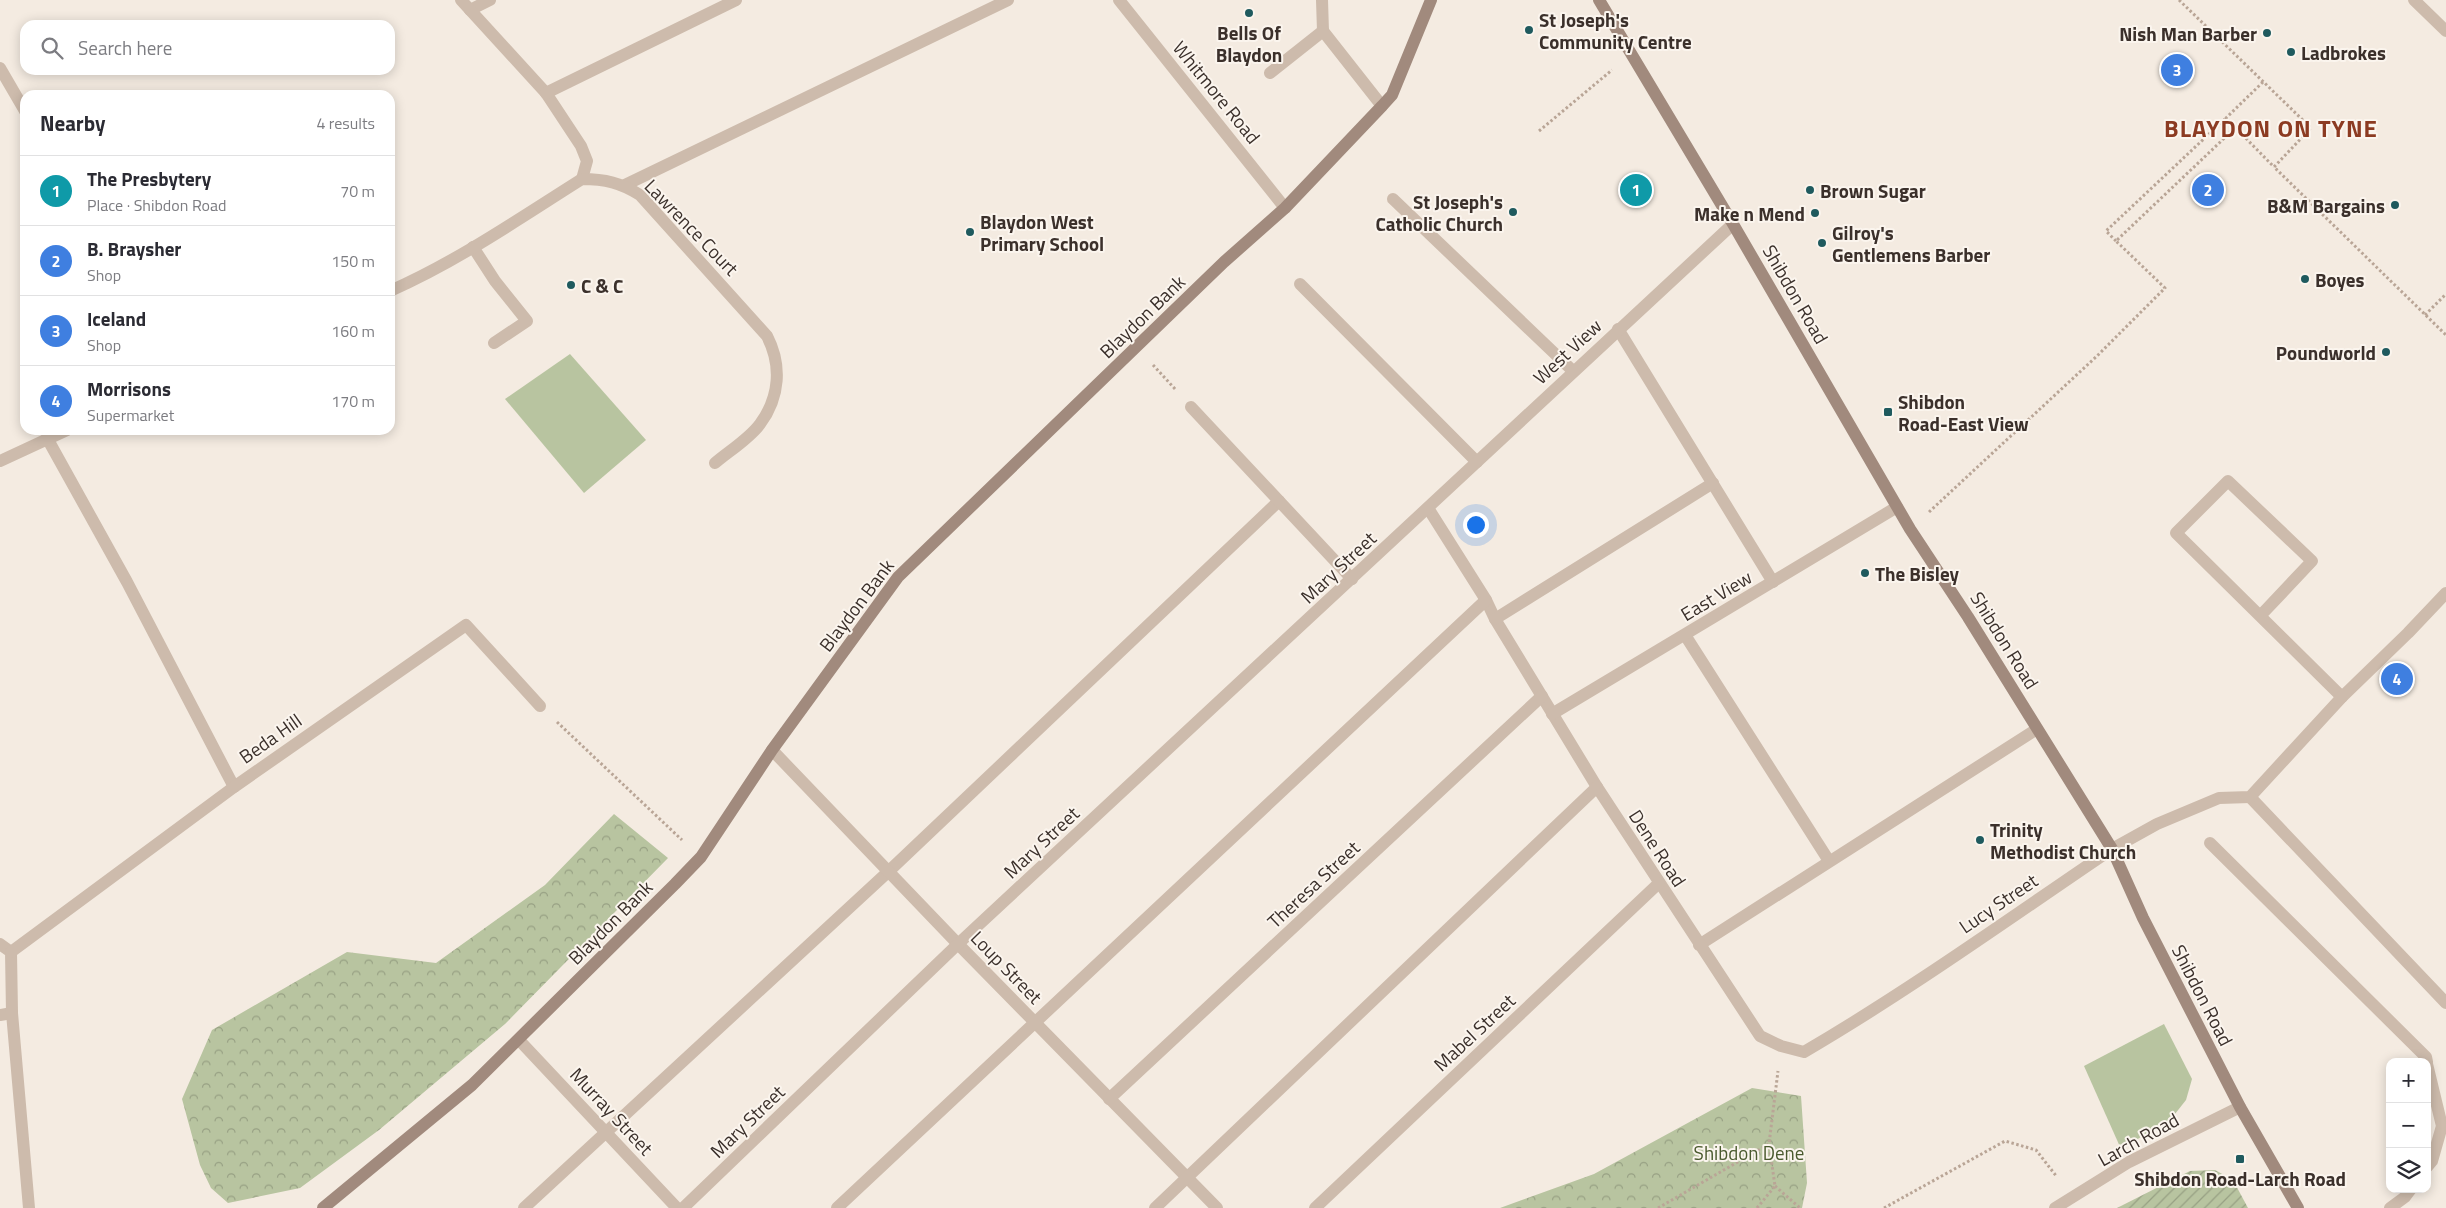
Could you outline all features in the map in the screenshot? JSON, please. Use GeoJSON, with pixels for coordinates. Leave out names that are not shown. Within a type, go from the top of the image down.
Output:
{"type":"FeatureCollection","features":[{"type":"Feature","properties":{"kind":"street"},"geometry":{"type":"LineString","coordinates":[[395,289],[415,280],[473,247],[582,179],[587,161],[581,146],[546,93],[461,0]]}},
{"type":"Feature","properties":{"kind":"street"},"geometry":{"type":"LineString","coordinates":[[470,10],[490,0]]}},
{"type":"Feature","properties":{"kind":"street"},"geometry":{"type":"LineString","coordinates":[[546,93],[736,0]]}},
{"type":"Feature","properties":{"kind":"street"},"geometry":{"type":"LineString","coordinates":[[625,185],[1008,0]]}},
{"type":"Feature","properties":{"kind":"street","name":"Whitmore Road"},"geometry":{"type":"LineString","coordinates":[[1119,0],[1285,208]]}},
{"type":"Feature","properties":{"kind":"street"},"geometry":{"type":"LineString","coordinates":[[1322,0],[1323,31],[1382,106]]}},
{"type":"Feature","properties":{"kind":"street","name":"Blaydon Bank"},"geometry":{"type":"LineString","coordinates":[[323,1208],[472,1085],[701,857],[772,750],[898,577],[1224,262],[1285,208],[1392,95],[1431,0]]}},
{"type":"Feature","properties":{"kind":"street","name":"Shibdon Road"},"geometry":{"type":"LineString","coordinates":[[1600,0],[1910,529],[1968,617],[2112,849],[2143,918],[2240,1107],[2298,1208]]}},
{"type":"Feature","properties":{"kind":"street"},"geometry":{"type":"LineString","coordinates":[[2414,0],[2446,31]]}},
{"type":"Feature","properties":{"kind":"street"},"geometry":{"type":"LineString","coordinates":[[1270,72],[1323,31]]}},
{"type":"Feature","properties":{"kind":"street"},"geometry":{"type":"LineString","coordinates":[[1,72],[20,103]]}},
{"type":"Feature","properties":{"kind":"street","name":"Lawrence Court"},"geometry":{"type":"LineString","coordinates":[[582,179],[602,179],[625,185],[640,195],[761,328],[776,352],[778,372],[769,410],[759,426],[715,463]]}},
{"type":"Feature","properties":{"kind":"street"},"geometry":{"type":"LineString","coordinates":[[1393,199],[1573,371]]}},
{"type":"Feature","properties":{"kind":"street","name":"West View"},"geometry":{"type":"LineString","coordinates":[[1428,508],[1618,329],[1733,224]]}},
{"type":"Feature","properties":{"kind":"street"},"geometry":{"type":"LineString","coordinates":[[473,247],[495,281],[527,321],[494,343]]}},
{"type":"Feature","properties":{"kind":"street"},"geometry":{"type":"LineString","coordinates":[[1300,284],[1477,462]]}},
{"type":"Feature","properties":{"kind":"street"},"geometry":{"type":"LineString","coordinates":[[1618,329],[1773,582]]}},
{"type":"Feature","properties":{"kind":"street"},"geometry":{"type":"LineString","coordinates":[[1191,407],[1352,579]]}},
{"type":"Feature","properties":{"kind":"street"},"geometry":{"type":"LineString","coordinates":[[0,461],[54,435]]}},
{"type":"Feature","properties":{"kind":"street"},"geometry":{"type":"LineString","coordinates":[[47,438],[127,582],[234,786]]}},
{"type":"Feature","properties":{"kind":"street"},"geometry":{"type":"LineString","coordinates":[[2261,615],[2312,561],[2228,481],[2176,533],[2261,615],[2342,698]]}},
{"type":"Feature","properties":{"kind":"street"},"geometry":{"type":"LineString","coordinates":[[1495,619],[1713,484]]}},
{"type":"Feature","properties":{"kind":"street"},"geometry":{"type":"LineString","coordinates":[[524,1208],[888,871],[1279,501]]}},
{"type":"Feature","properties":{"kind":"street","name":"East View"},"geometry":{"type":"LineString","coordinates":[[1552,714],[1897,507]]}},
{"type":"Feature","properties":{"kind":"street","name":"Mary Street"},"geometry":{"type":"LineString","coordinates":[[684,1208],[958,944],[1428,508]]}},
{"type":"Feature","properties":{"kind":"street","name":"Dene Road"},"geometry":{"type":"LineString","coordinates":[[1428,508],[1486,600],[1495,619],[1597,787],[1760,1036],[1781,1046],[1804,1052],[1856,1022],[1931,972]]}},
{"type":"Feature","properties":{"kind":"street"},"geometry":{"type":"LineString","coordinates":[[2446,593],[2408,634],[2342,698],[2250,798],[2446,1003]]}},
{"type":"Feature","properties":{"kind":"street"},"geometry":{"type":"LineString","coordinates":[[837,1208],[1486,600]]}},
{"type":"Feature","properties":{"kind":"street","name":"Beda Hill"},"geometry":{"type":"LineString","coordinates":[[11,952],[234,786],[466,625],[540,706]]}},
{"type":"Feature","properties":{"kind":"street"},"geometry":{"type":"LineString","coordinates":[[1685,635],[1829,862]]}},
{"type":"Feature","properties":{"kind":"street","name":"Theresa Street"},"geometry":{"type":"LineString","coordinates":[[1109,1099],[1542,696]]}},
{"type":"Feature","properties":{"kind":"street"},"geometry":{"type":"LineString","coordinates":[[1699,944],[2037,729]]}},
{"type":"Feature","properties":{"kind":"street","name":"Loup Street"},"geometry":{"type":"LineString","coordinates":[[772,750],[958,944],[1217,1208]]}},
{"type":"Feature","properties":{"kind":"street"},"geometry":{"type":"LineString","coordinates":[[1155,1208],[1597,787]]}},
{"type":"Feature","properties":{"kind":"street","name":"Lucy Street"},"geometry":{"type":"LineString","coordinates":[[1931,972],[2112,849],[2157,824],[2219,798],[2250,798]]}},
{"type":"Feature","properties":{"kind":"street"},"geometry":{"type":"LineString","coordinates":[[2210,843],[2426,1058]]}},
{"type":"Feature","properties":{"kind":"street","name":"Mabel Street"},"geometry":{"type":"LineString","coordinates":[[1315,1208],[1659,883]]}},
{"type":"Feature","properties":{"kind":"street"},"geometry":{"type":"LineString","coordinates":[[0,944],[11,952],[6,1014],[29,1208]]}},
{"type":"Feature","properties":{"kind":"street","name":"Murray Street"},"geometry":{"type":"LineString","coordinates":[[519,1040],[677,1208]]}},
{"type":"Feature","properties":{"kind":"street"},"geometry":{"type":"LineString","coordinates":[[2431,1080],[2442,1126],[2431,1162]]}},
{"type":"Feature","properties":{"kind":"street","name":"Larch Road"},"geometry":{"type":"LineString","coordinates":[[2055,1208],[2074,1198],[2128,1162],[2240,1107]]}},
{"type":"Feature","properties":{"kind":"street"},"geometry":{"type":"LineString","coordinates":[[2390,1208],[2408,1193]]}},
{"type":"Feature","properties":{"kind":"path"},"geometry":{"type":"LineString","coordinates":[[2179,0],[2311,128],[2274,167]]}},
{"type":"Feature","properties":{"kind":"path"},"geometry":{"type":"LineString","coordinates":[[1539,131],[1632,54]]}},
{"type":"Feature","properties":{"kind":"path"},"geometry":{"type":"LineString","coordinates":[[1910,529],[2090,363],[2165,288],[2106,231],[2263,82]]}},
{"type":"Feature","properties":{"kind":"path"},"geometry":{"type":"LineString","coordinates":[[2226,118],[2446,335]]}},
{"type":"Feature","properties":{"kind":"path"},"geometry":{"type":"LineString","coordinates":[[2116,241],[2235,128]]}},
{"type":"Feature","properties":{"kind":"path"},"geometry":{"type":"LineString","coordinates":[[2426,315],[2446,294]]}},
{"type":"Feature","properties":{"kind":"path"},"geometry":{"type":"LineString","coordinates":[[1137,347],[1191,407]]}},
{"type":"Feature","properties":{"kind":"path"},"geometry":{"type":"LineString","coordinates":[[540,706],[701,857]]}},
{"type":"Feature","properties":{"kind":"path"},"geometry":{"type":"LineString","coordinates":[[1781,1046],[1769,1144],[1776,1186],[1800,1208]]}},
{"type":"Feature","properties":{"kind":"path"},"geometry":{"type":"LineString","coordinates":[[1884,1208],[2005,1141],[2036,1150],[2074,1198]]}},
{"type":"Feature","properties":{"kind":"path"},"geometry":{"type":"LineString","coordinates":[[1658,1208],[1769,1144]]}},
{"type":"Feature","properties":{"kind":"path"},"geometry":{"type":"LineString","coordinates":[[1757,1208],[1776,1186]]}},
{"type":"Feature","properties":{"kind":"green space"},"geometry":{"type":"Polygon","coordinates":[[[570,354],[646,440],[584,493],[505,399],[570,354]]]}},
{"type":"Feature","properties":{"kind":"green space"},"geometry":{"type":"Polygon","coordinates":[[[614,814],[668,858],[505,1024],[379,1130],[300,1188],[228,1203],[211,1188],[200,1165],[182,1099],[212,1030],[347,952],[436,963],[545,885],[614,814]]]}},
{"type":"Feature","properties":{"kind":"green space"},"geometry":{"type":"Polygon","coordinates":[[[2164,1024],[2192,1079],[2186,1100],[2171,1119],[2121,1149],[2084,1066],[2164,1024]]]}},
{"type":"Feature","properties":{"kind":"green space","name":"Shibdon Dene"},"geometry":{"type":"Polygon","coordinates":[[[1752,1088],[1801,1096],[1807,1183],[1802,1208],[1500,1208],[1594,1174],[1752,1088]]]}},
{"type":"Feature","properties":{"kind":"green space"},"geometry":{"type":"Polygon","coordinates":[[[2215,1170],[2233,1180],[2248,1208],[2117,1208],[2190,1171],[2215,1170]]]}},
{"type":"Feature","properties":{"kind":"place","name":"Bells Of Blaydon"},"geometry":{"type":"Point","coordinates":[1249,13]}},
{"type":"Feature","properties":{"kind":"place","name":"St Joseph's Community Centre"},"geometry":{"type":"Point","coordinates":[1529,30]}},
{"type":"Feature","properties":{"kind":"place","name":"Nish Man Barber"},"geometry":{"type":"Point","coordinates":[2267,33]}},
{"type":"Feature","properties":{"kind":"place","name":"Ladbrokes"},"geometry":{"type":"Point","coordinates":[2291,52]}},
{"type":"Feature","properties":{"kind":"place","name":"Iceland"},"geometry":{"type":"Point","coordinates":[2177,70]}},
{"type":"Feature","properties":{"kind":"place","name":"The Presbytery"},"geometry":{"type":"Point","coordinates":[1636,190]}},
{"type":"Feature","properties":{"kind":"place","name":"Brown Sugar"},"geometry":{"type":"Point","coordinates":[1810,190]}},
{"type":"Feature","properties":{"kind":"place","name":"B. Braysher"},"geometry":{"type":"Point","coordinates":[2208,190]}},
{"type":"Feature","properties":{"kind":"place","name":"B&M Bargains"},"geometry":{"type":"Point","coordinates":[2395,205]}},
{"type":"Feature","properties":{"kind":"place","name":"St Joseph's Catholic Church"},"geometry":{"type":"Point","coordinates":[1513,212]}},
{"type":"Feature","properties":{"kind":"place","name":"Make n Mend"},"geometry":{"type":"Point","coordinates":[1815,213]}},
{"type":"Feature","properties":{"kind":"place","name":"Blaydon West Primary School"},"geometry":{"type":"Point","coordinates":[970,232]}},
{"type":"Feature","properties":{"kind":"place","name":"Gilroy's Gentlemens Barber"},"geometry":{"type":"Point","coordinates":[1822,243]}},
{"type":"Feature","properties":{"kind":"place","name":"Boyes"},"geometry":{"type":"Point","coordinates":[2305,279]}},
{"type":"Feature","properties":{"kind":"place","name":"C & C"},"geometry":{"type":"Point","coordinates":[571,285]}},
{"type":"Feature","properties":{"kind":"place","name":"Poundworld"},"geometry":{"type":"Point","coordinates":[2386,352]}},
{"type":"Feature","properties":{"kind":"place","name":"Shibdon Road-East View"},"geometry":{"type":"Point","coordinates":[1888,412]}},
{"type":"Feature","properties":{"kind":"place","name":"The Bisley"},"geometry":{"type":"Point","coordinates":[1865,573]}},
{"type":"Feature","properties":{"kind":"place","name":"Morrisons"},"geometry":{"type":"Point","coordinates":[2397,679]}},
{"type":"Feature","properties":{"kind":"place","name":"Trinity Methodist Church"},"geometry":{"type":"Point","coordinates":[1980,840]}},
{"type":"Feature","properties":{"kind":"place","name":"Shibdon Road-Larch Road"},"geometry":{"type":"Point","coordinates":[2240,1159]}},
{"type":"Feature","properties":{"kind":"district","name":"BLAYDON ON TYNE"},"geometry":{"type":"Point","coordinates":[2271,128]}}]}
